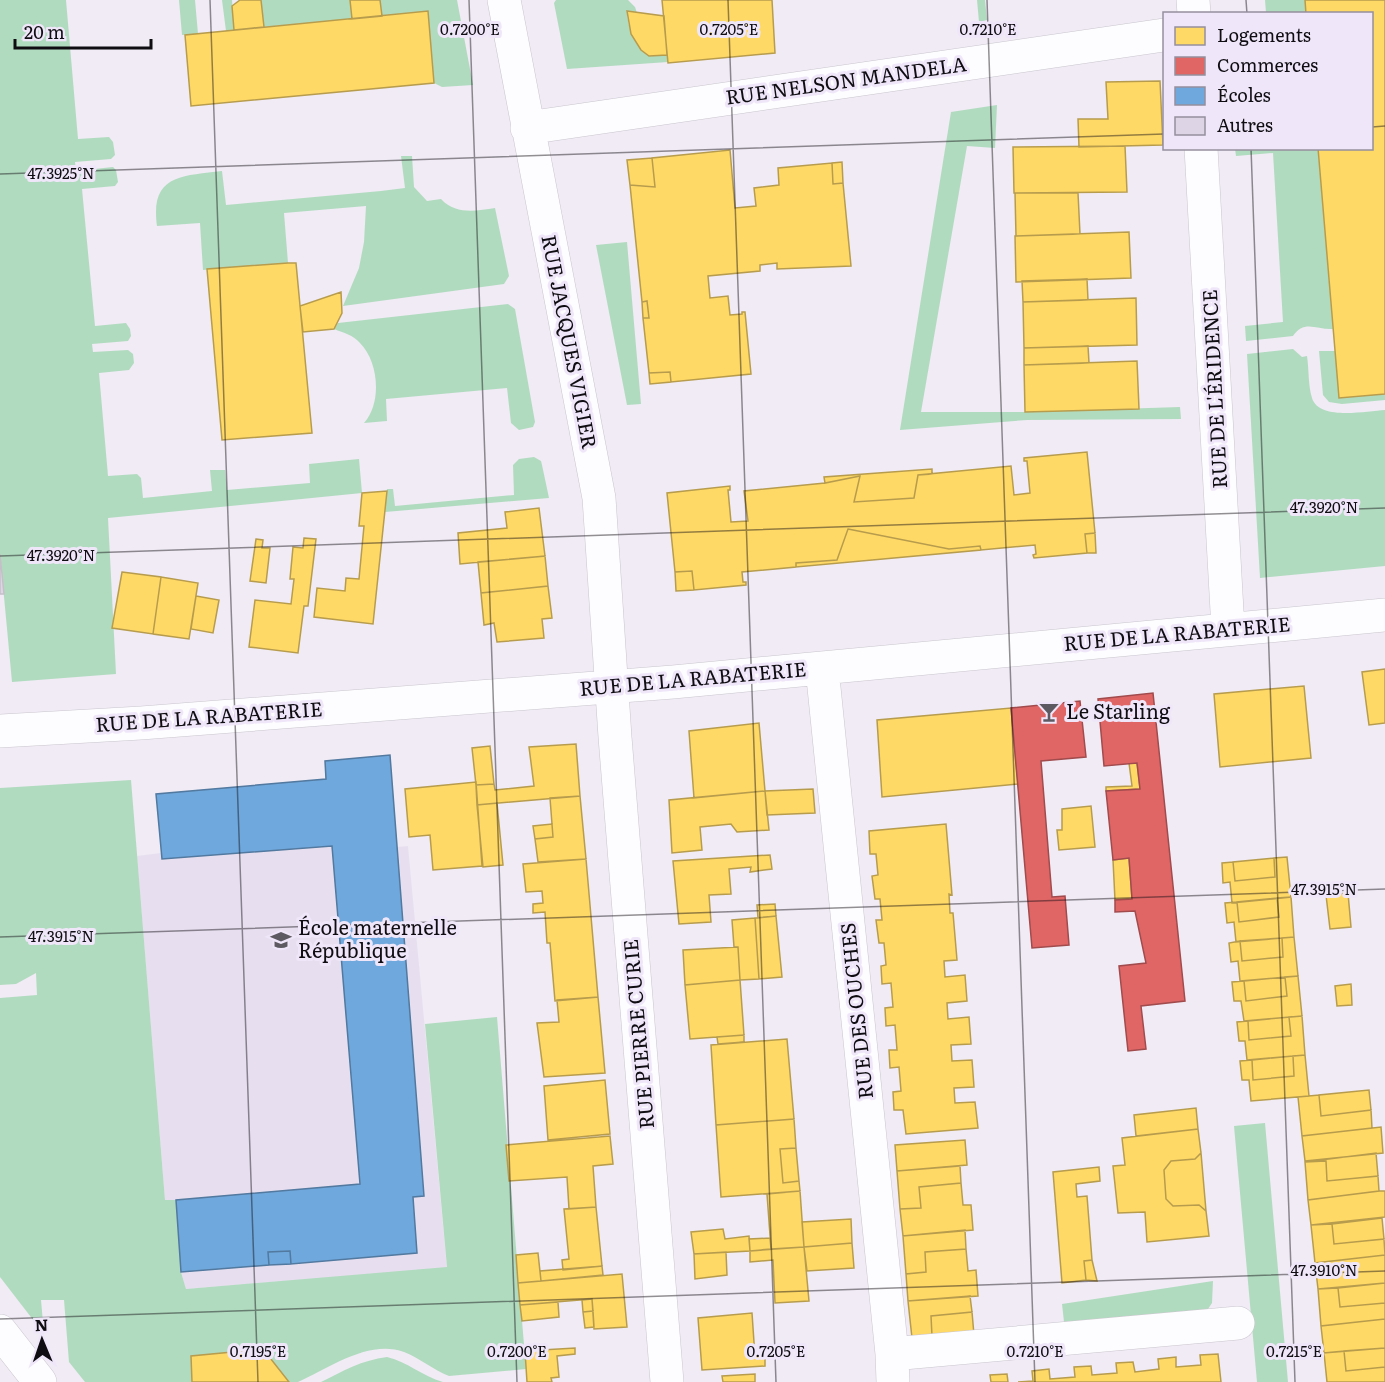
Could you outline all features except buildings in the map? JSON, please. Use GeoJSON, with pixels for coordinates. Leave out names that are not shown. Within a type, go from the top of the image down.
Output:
{"type":"FeatureCollection","features":[{"type":"Feature","properties":{"kind":"street","name":"RUE JACQUES VIGIER"},"geometry":{"type":"LineString","coordinates":[[504,0],[597,481],[612,686]]}},
{"type":"Feature","properties":{"kind":"street","name":"RUE NELSON MANDELA"},"geometry":{"type":"LineString","coordinates":[[527,128],[1163,35]]}},
{"type":"Feature","properties":{"kind":"street","name":"RUE DE L'ÉRIDENCE"},"geometry":{"type":"LineString","coordinates":[[1201,150],[1228,629]]}},
{"type":"Feature","properties":{"kind":"street","name":"RUE DE LA RABATERIE"},"geometry":{"type":"LineString","coordinates":[[0,731],[612,686],[1385,615]]}},
{"type":"Feature","properties":{"kind":"street","name":"RUE DES OUCHES"},"geometry":{"type":"LineString","coordinates":[[822,668],[892,1368],[1238,1323]]}},
{"type":"Feature","properties":{"kind":"street","name":"RUE PIERRE CURIE"},"geometry":{"type":"LineString","coordinates":[[612,686],[667,1382]]}},
{"type":"Feature","properties":{"kind":"street"},"geometry":{"type":"LineString","coordinates":[[0,1331],[40,1382]]}},
{"type":"Feature","properties":{"kind":"shaded area","name":"École maternelle République"},"geometry":{"type":"Polygon","coordinates":[[[325,761],[397,847],[408,846],[447,1268],[186,1289],[181,1272],[175,1200],[165,1200],[137,856],[161,853],[156,794],[325,779],[325,761]]]}},
{"type":"Feature","properties":{"kind":"green space"},"geometry":{"type":"Polygon","coordinates":[[[0,0],[66,0],[78,139],[109,137],[113,142],[115,155],[111,159],[75,162],[76,171],[113,167],[116,170],[118,182],[115,186],[82,189],[95,326],[126,323],[131,336],[128,341],[92,344],[93,352],[128,350],[133,354],[134,363],[129,370],[99,373],[108,476],[137,474],[141,478],[143,498],[212,491],[210,470],[225,470],[227,490],[310,483],[309,464],[359,459],[362,493],[108,518],[116,674],[12,682],[0,554],[0,0]]]}},
{"type":"Feature","properties":{"kind":"green space"},"geometry":{"type":"Polygon","coordinates":[[[179,0],[195,0],[198,34],[182,35],[179,0]]]}},
{"type":"Feature","properties":{"kind":"green space"},"geometry":{"type":"Polygon","coordinates":[[[222,0],[232,0],[234,30],[226,31],[222,0]]]}},
{"type":"Feature","properties":{"kind":"green space"},"geometry":{"type":"Polygon","coordinates":[[[261,0],[350,0],[352,19],[264,27],[261,0]]]}},
{"type":"Feature","properties":{"kind":"green space"},"geometry":{"type":"Polygon","coordinates":[[[380,0],[457,0],[473,85],[442,87],[434,83],[428,12],[382,16],[380,0]]]}},
{"type":"Feature","properties":{"kind":"green space"},"geometry":{"type":"Polygon","coordinates":[[[556,0],[628,0],[637,13],[627,12],[629,25],[636,42],[649,56],[667,55],[668,62],[567,69],[554,3],[556,0]]]}},
{"type":"Feature","properties":{"kind":"green space"},"geometry":{"type":"Polygon","coordinates":[[[977,0],[985,0],[987,20],[979,22],[977,0]]]}},
{"type":"Feature","properties":{"kind":"green space"},"geometry":{"type":"Polygon","coordinates":[[[1265,0],[1305,0],[1306,12],[1266,12],[1265,0]]]}},
{"type":"Feature","properties":{"kind":"green space"},"geometry":{"type":"Polygon","coordinates":[[[997,105],[995,148],[967,146],[921,412],[1025,412],[1180,407],[1181,419],[1027,420],[900,430],[951,112],[997,105]]]}},
{"type":"Feature","properties":{"kind":"green space"},"geometry":{"type":"Polygon","coordinates":[[[1235,150],[1318,150],[1333,329],[1311,326],[1302,328],[1293,336],[1246,341],[1245,326],[1283,322],[1273,153],[1236,156],[1235,150]]]}},
{"type":"Feature","properties":{"kind":"green space"},"geometry":{"type":"Polygon","coordinates":[[[401,156],[412,156],[414,187],[427,201],[441,199],[453,208],[466,211],[495,208],[509,276],[504,284],[343,306],[359,268],[364,242],[366,206],[284,213],[288,263],[203,270],[200,223],[157,226],[158,197],[172,181],[182,177],[222,171],[226,205],[381,191],[405,188],[401,156]]]}},
{"type":"Feature","properties":{"kind":"green space"},"geometry":{"type":"Polygon","coordinates":[[[627,242],[641,404],[627,405],[596,245],[627,242]]]}},
{"type":"Feature","properties":{"kind":"green space"},"geometry":{"type":"Polygon","coordinates":[[[508,304],[515,309],[535,422],[533,427],[519,430],[511,423],[507,388],[386,399],[387,421],[364,423],[374,405],[376,383],[374,371],[360,343],[351,336],[334,329],[338,323],[508,304]]]}},
{"type":"Feature","properties":{"kind":"green space"},"geometry":{"type":"Polygon","coordinates":[[[1293,349],[1302,357],[1307,356],[1309,383],[1316,405],[1324,410],[1344,413],[1385,410],[1385,566],[1260,578],[1247,354],[1293,349]]]}},
{"type":"Feature","properties":{"kind":"green space"},"geometry":{"type":"Polygon","coordinates":[[[1319,351],[1335,351],[1385,394],[1385,400],[1342,404],[1329,402],[1323,395],[1319,351]]]}},
{"type":"Feature","properties":{"kind":"green space"},"geometry":{"type":"Polygon","coordinates":[[[534,457],[541,461],[549,498],[385,512],[387,489],[393,489],[395,506],[514,495],[513,465],[519,459],[534,457]]]}},
{"type":"Feature","properties":{"kind":"green space"},"geometry":{"type":"Polygon","coordinates":[[[131,780],[165,1200],[176,1200],[181,1272],[186,1289],[447,1267],[425,1024],[497,1017],[526,1369],[449,1376],[404,1352],[377,1349],[350,1357],[298,1382],[289,1382],[263,1350],[191,1356],[192,1382],[85,1382],[69,1362],[64,1300],[41,1300],[44,1334],[0,1277],[0,998],[37,995],[36,973],[16,984],[0,985],[0,788],[131,780]]]}},
{"type":"Feature","properties":{"kind":"green space"},"geometry":{"type":"Polygon","coordinates":[[[1265,1123],[1288,1382],[1257,1382],[1234,1126],[1265,1123]]]}},
{"type":"Feature","properties":{"kind":"green space"},"geometry":{"type":"Polygon","coordinates":[[[1213,1281],[1212,1303],[1206,1312],[1065,1331],[1062,1304],[1213,1281]]]}},
{"type":"Feature","properties":{"kind":"green space"},"geometry":{"type":"Polygon","coordinates":[[[387,1357],[443,1382],[321,1382],[361,1363],[387,1357]]]}},
{"type":"Feature","properties":{"kind":"place","name":"Le Starling"},"geometry":{"type":"Point","coordinates":[1049,712]}},
{"type":"Feature","properties":{"kind":"place","name":"École maternelle République"},"geometry":{"type":"Point","coordinates":[281,940]}}]}
